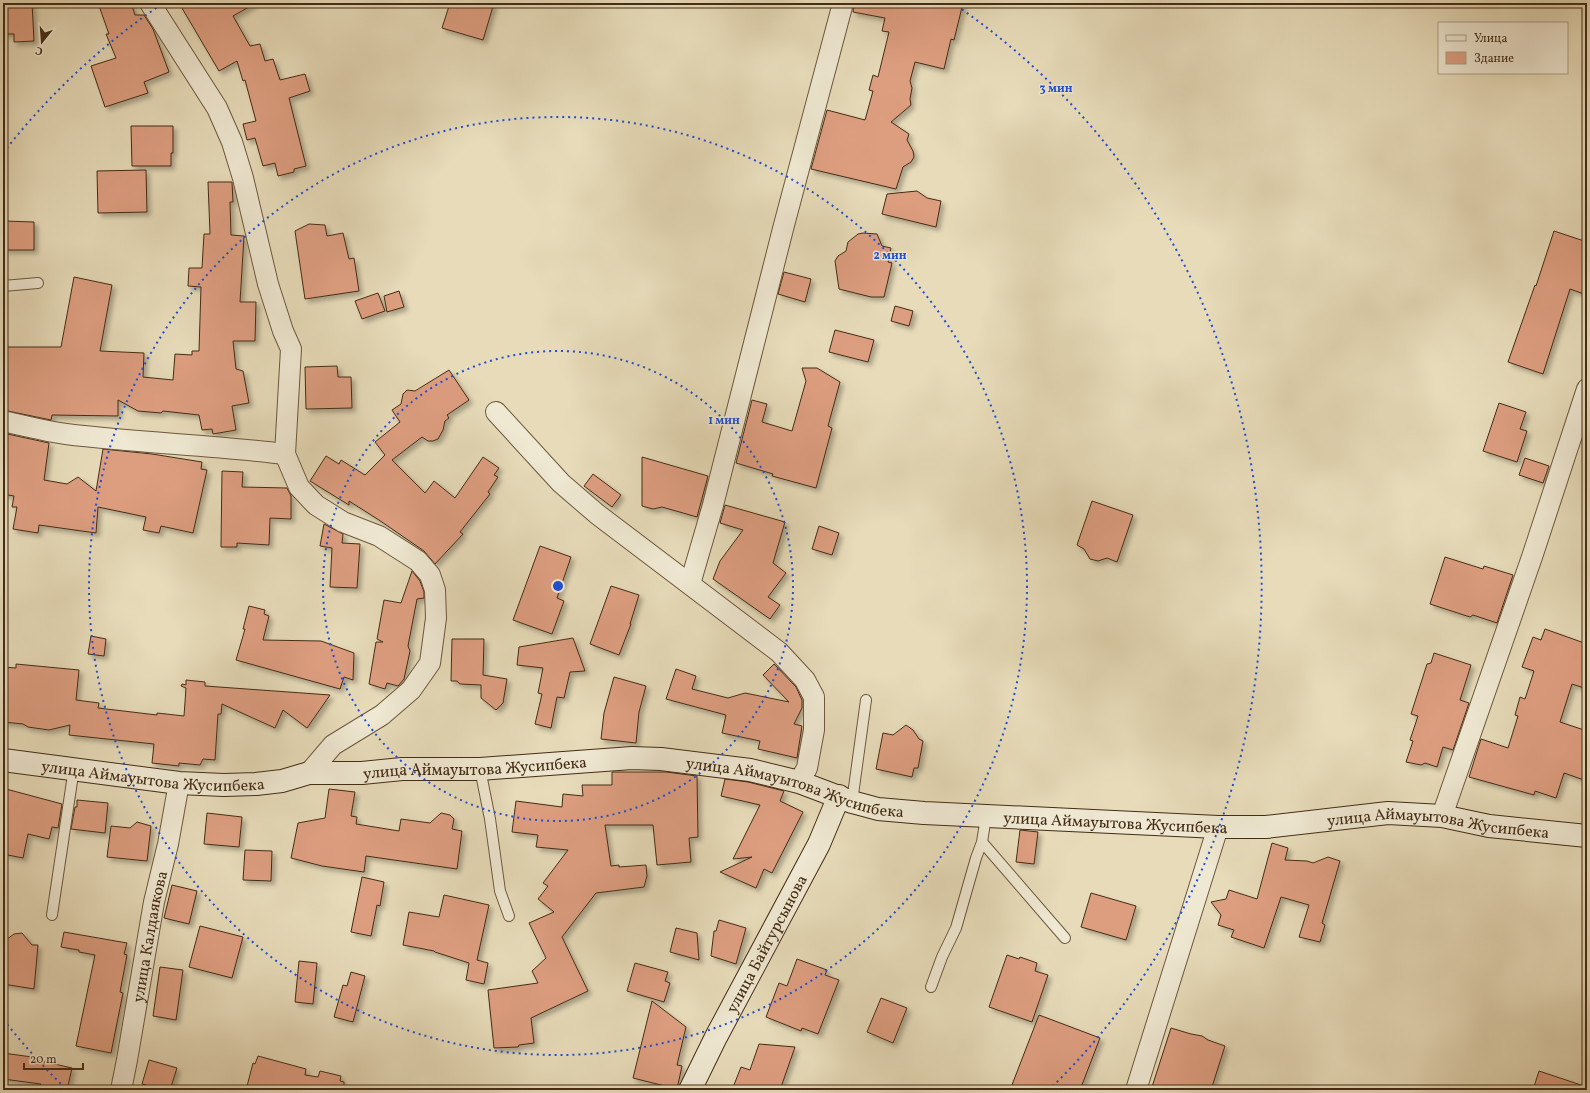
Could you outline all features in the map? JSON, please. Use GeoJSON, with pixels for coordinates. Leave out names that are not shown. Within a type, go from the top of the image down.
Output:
{"type":"FeatureCollection","features":[{"type":"Feature","properties":{"kind":"street"},"geometry":{"type":"LineString","coordinates":[[150,3],[217,108],[232,142],[243,178],[268,284],[283,331],[291,350],[285,454],[300,487],[316,505],[343,522],[378,536],[418,561],[430,575],[435,590],[436,618],[430,663],[412,690],[382,714],[333,746],[309,773]]}},
{"type":"Feature","properties":{"kind":"street"},"geometry":{"type":"LineString","coordinates":[[690,584],[713,505],[788,210],[843,3]]}},
{"type":"Feature","properties":{"kind":"street"},"geometry":{"type":"LineString","coordinates":[[1442,816],[1533,554],[1587,389]]}},
{"type":"Feature","properties":{"kind":"street"},"geometry":{"type":"LineString","coordinates":[[496,412],[561,483],[596,514],[779,652],[805,680],[814,697],[814,730],[807,768],[799,782]]}},
{"type":"Feature","properties":{"kind":"street"},"geometry":{"type":"LineString","coordinates":[[3,421],[64,434],[189,444],[285,454]]}},
{"type":"Feature","properties":{"kind":"street","name":"улица Аймауытова Жусипбека"},"geometry":{"type":"LineString","coordinates":[[3,760],[74,768],[179,783],[256,784],[282,781],[309,773],[362,773],[402,769],[480,769],[632,758],[661,759],[750,770],[799,782],[878,809],[986,817],[1064,819],[1218,827],[1266,827],[1388,813],[1442,816],[1489,826],[1587,836]]}},
{"type":"Feature","properties":{"kind":"street","name":"улица Калдаякова"},"geometry":{"type":"LineString","coordinates":[[123,1089],[154,902],[168,844],[179,783]]}},
{"type":"Feature","properties":{"kind":"street","name":"улица Байтурсынова"},"geometry":{"type":"LineString","coordinates":[[690,1090],[716,1037],[819,844],[846,799]]}},
{"type":"Feature","properties":{"kind":"street"},"geometry":{"type":"LineString","coordinates":[[1136,1090],[1218,827]]}},
{"type":"Feature","properties":{"kind":"lane"},"geometry":{"type":"LineString","coordinates":[[3,286],[38,283]]}},
{"type":"Feature","properties":{"kind":"lane"},"geometry":{"type":"LineString","coordinates":[[846,799],[866,700]]}},
{"type":"Feature","properties":{"kind":"lane"},"geometry":{"type":"LineString","coordinates":[[52,915],[74,768]]}},
{"type":"Feature","properties":{"kind":"lane"},"geometry":{"type":"LineString","coordinates":[[480,769],[490,819],[500,891],[509,916]]}},
{"type":"Feature","properties":{"kind":"lane"},"geometry":{"type":"LineString","coordinates":[[931,987],[942,957],[956,928],[982,842],[986,817]]}},
{"type":"Feature","properties":{"kind":"lane"},"geometry":{"type":"LineString","coordinates":[[982,842],[1065,938]]}},
{"type":"Feature","properties":{"kind":"building"},"geometry":{"type":"Polygon","coordinates":[[[3,3],[32,3],[34,41],[14,42],[14,34],[3,34],[3,3]]]}},
{"type":"Feature","properties":{"kind":"building"},"geometry":{"type":"Polygon","coordinates":[[[98,3],[131,3],[135,15],[144,15],[153,29],[169,72],[144,82],[148,93],[105,107],[91,66],[116,58],[106,34],[109,34],[98,3]]]}},
{"type":"Feature","properties":{"kind":"building"},"geometry":{"type":"Polygon","coordinates":[[[179,3],[256,3],[233,16],[250,46],[260,44],[265,61],[273,59],[280,80],[305,74],[310,91],[289,98],[306,166],[294,169],[294,172],[278,176],[275,163],[263,166],[255,138],[247,140],[243,124],[256,121],[245,80],[243,81],[237,61],[219,71],[179,3]]]}},
{"type":"Feature","properties":{"kind":"building"},"geometry":{"type":"Polygon","coordinates":[[[450,3],[494,3],[483,40],[442,28],[450,3]]]}},
{"type":"Feature","properties":{"kind":"building"},"geometry":{"type":"Polygon","coordinates":[[[854,3],[963,3],[954,40],[951,39],[944,69],[915,62],[910,81],[912,88],[910,99],[911,105],[891,122],[909,134],[907,140],[913,151],[914,157],[911,162],[903,167],[896,189],[811,169],[827,110],[865,120],[873,91],[869,90],[873,75],[878,77],[889,32],[882,31],[885,18],[853,12],[854,3]]]}},
{"type":"Feature","properties":{"kind":"building"},"geometry":{"type":"Polygon","coordinates":[[[131,126],[173,126],[173,153],[171,153],[171,166],[132,166],[131,126]]]}},
{"type":"Feature","properties":{"kind":"building"},"geometry":{"type":"Polygon","coordinates":[[[146,170],[147,212],[98,213],[97,171],[146,170]]]}},
{"type":"Feature","properties":{"kind":"building"},"geometry":{"type":"Polygon","coordinates":[[[208,182],[232,182],[233,202],[230,202],[231,235],[244,236],[240,302],[256,302],[255,341],[233,341],[236,369],[243,371],[249,403],[232,406],[236,430],[213,434],[212,429],[202,430],[199,415],[163,411],[161,413],[138,411],[118,400],[118,416],[52,415],[51,420],[3,410],[3,347],[61,347],[74,277],[112,285],[100,351],[144,353],[143,377],[173,380],[175,354],[192,355],[192,351],[199,351],[201,287],[188,286],[189,268],[202,268],[204,234],[210,234],[208,182]]]}},
{"type":"Feature","properties":{"kind":"building"},"geometry":{"type":"Polygon","coordinates":[[[917,191],[927,198],[941,201],[936,227],[882,214],[887,194],[917,191]]]}},
{"type":"Feature","properties":{"kind":"building"},"geometry":{"type":"Polygon","coordinates":[[[4,221],[34,222],[34,250],[4,250],[4,221]]]}},
{"type":"Feature","properties":{"kind":"building"},"geometry":{"type":"Polygon","coordinates":[[[309,224],[325,225],[327,236],[343,233],[349,259],[354,258],[359,291],[305,299],[295,231],[309,224]]]}},
{"type":"Feature","properties":{"kind":"building"},"geometry":{"type":"Polygon","coordinates":[[[1554,231],[1587,242],[1587,295],[1570,289],[1543,374],[1508,362],[1535,285],[1536,286],[1554,231]]]}},
{"type":"Feature","properties":{"kind":"building"},"geometry":{"type":"Polygon","coordinates":[[[858,234],[877,234],[882,246],[891,248],[888,262],[892,263],[884,297],[871,297],[839,289],[835,261],[838,256],[846,251],[848,242],[858,234]]]}},
{"type":"Feature","properties":{"kind":"building"},"geometry":{"type":"Polygon","coordinates":[[[784,272],[811,279],[805,302],[778,294],[784,272]]]}},
{"type":"Feature","properties":{"kind":"building"},"geometry":{"type":"Polygon","coordinates":[[[399,291],[404,307],[387,312],[384,296],[399,291]]]}},
{"type":"Feature","properties":{"kind":"building"},"geometry":{"type":"Polygon","coordinates":[[[378,293],[385,311],[362,319],[355,301],[378,293]]]}},
{"type":"Feature","properties":{"kind":"building"},"geometry":{"type":"Polygon","coordinates":[[[895,306],[913,311],[909,326],[891,321],[895,306]]]}},
{"type":"Feature","properties":{"kind":"building"},"geometry":{"type":"Polygon","coordinates":[[[835,330],[874,340],[868,362],[829,352],[835,330]]]}},
{"type":"Feature","properties":{"kind":"building"},"geometry":{"type":"Polygon","coordinates":[[[337,366],[338,377],[351,377],[352,408],[306,409],[305,367],[337,366]]]}},
{"type":"Feature","properties":{"kind":"building"},"geometry":{"type":"Polygon","coordinates":[[[802,368],[817,368],[840,382],[828,426],[832,428],[816,488],[772,476],[773,474],[736,463],[752,400],[767,404],[762,422],[792,431],[806,381],[802,368]]]}},
{"type":"Feature","properties":{"kind":"building"},"geometry":{"type":"Polygon","coordinates":[[[449,370],[469,400],[447,415],[449,418],[445,421],[443,430],[438,439],[428,441],[422,437],[392,460],[425,493],[434,481],[455,498],[483,457],[499,468],[494,475],[498,477],[488,492],[490,494],[460,532],[463,534],[435,564],[424,551],[379,520],[349,501],[349,505],[310,481],[326,456],[339,464],[341,460],[365,475],[385,455],[375,442],[400,422],[392,410],[401,404],[403,394],[407,390],[415,391],[449,370]]]}},
{"type":"Feature","properties":{"kind":"building"},"geometry":{"type":"Polygon","coordinates":[[[1499,403],[1526,412],[1520,429],[1527,431],[1517,462],[1483,451],[1499,403]]]}},
{"type":"Feature","properties":{"kind":"building"},"geometry":{"type":"Polygon","coordinates":[[[3,433],[49,443],[44,480],[67,484],[78,477],[96,491],[103,449],[152,454],[202,462],[201,469],[207,470],[193,533],[161,526],[159,533],[143,530],[146,517],[98,507],[96,533],[39,525],[38,533],[13,529],[17,507],[12,507],[14,496],[3,494],[3,433]]]}},
{"type":"Feature","properties":{"kind":"building"},"geometry":{"type":"Polygon","coordinates":[[[642,457],[708,476],[697,517],[662,507],[653,509],[642,506],[642,457]]]}},
{"type":"Feature","properties":{"kind":"building"},"geometry":{"type":"Polygon","coordinates":[[[1525,458],[1549,466],[1543,483],[1519,475],[1525,458]]]}},
{"type":"Feature","properties":{"kind":"building"},"geometry":{"type":"Polygon","coordinates":[[[222,471],[243,472],[242,487],[287,488],[291,496],[291,519],[270,518],[269,545],[237,543],[237,547],[221,547],[222,471]]]}},
{"type":"Feature","properties":{"kind":"building"},"geometry":{"type":"Polygon","coordinates":[[[593,474],[621,495],[612,507],[584,486],[593,474]]]}},
{"type":"Feature","properties":{"kind":"building"},"geometry":{"type":"Polygon","coordinates":[[[1092,501],[1133,515],[1117,562],[1107,558],[1098,561],[1090,559],[1084,549],[1077,545],[1092,501]]]}},
{"type":"Feature","properties":{"kind":"building"},"geometry":{"type":"Polygon","coordinates":[[[725,505],[785,522],[773,563],[786,573],[768,597],[780,605],[770,619],[713,579],[720,561],[743,530],[720,523],[725,505]]]}},
{"type":"Feature","properties":{"kind":"building"},"geometry":{"type":"Polygon","coordinates":[[[324,524],[343,534],[342,543],[360,544],[357,588],[330,587],[332,548],[320,546],[324,524]]]}},
{"type":"Feature","properties":{"kind":"building"},"geometry":{"type":"Polygon","coordinates":[[[819,526],[839,533],[832,555],[812,549],[819,526]]]}},
{"type":"Feature","properties":{"kind":"building"},"geometry":{"type":"Polygon","coordinates":[[[540,546],[571,557],[557,598],[564,601],[552,634],[513,620],[540,546]]]}},
{"type":"Feature","properties":{"kind":"building"},"geometry":{"type":"Polygon","coordinates":[[[1445,557],[1483,569],[1484,566],[1513,575],[1497,623],[1473,615],[1470,617],[1430,604],[1445,557]]]}},
{"type":"Feature","properties":{"kind":"building"},"geometry":{"type":"Polygon","coordinates":[[[412,571],[420,581],[424,592],[424,598],[417,599],[408,646],[410,651],[404,679],[398,686],[387,683],[385,689],[369,684],[376,642],[383,642],[377,639],[384,600],[401,603],[412,571]]]}},
{"type":"Feature","properties":{"kind":"building"},"geometry":{"type":"Polygon","coordinates":[[[611,586],[639,595],[631,624],[619,655],[590,644],[611,586]]]}},
{"type":"Feature","properties":{"kind":"building"},"geometry":{"type":"Polygon","coordinates":[[[249,606],[265,610],[264,614],[269,616],[263,640],[321,641],[354,653],[353,680],[344,677],[340,689],[236,660],[245,629],[243,629],[249,606]]]}},
{"type":"Feature","properties":{"kind":"building"},"geometry":{"type":"Polygon","coordinates":[[[1545,629],[1587,644],[1587,689],[1572,684],[1560,722],[1587,731],[1587,769],[1584,780],[1564,773],[1556,798],[1535,791],[1534,795],[1469,777],[1481,739],[1508,748],[1518,716],[1515,715],[1520,697],[1525,699],[1534,671],[1522,667],[1533,637],[1541,640],[1545,629]]]}},
{"type":"Feature","properties":{"kind":"building"},"geometry":{"type":"Polygon","coordinates":[[[91,636],[106,639],[104,656],[88,654],[91,636]]]}},
{"type":"Feature","properties":{"kind":"building"},"geometry":{"type":"Polygon","coordinates":[[[573,638],[585,671],[570,672],[564,698],[557,697],[551,728],[535,724],[542,694],[538,693],[543,668],[517,665],[519,647],[573,638]]]}},
{"type":"Feature","properties":{"kind":"building"},"geometry":{"type":"Polygon","coordinates":[[[452,639],[484,639],[483,675],[507,679],[503,703],[496,710],[481,698],[481,685],[460,684],[457,681],[451,681],[452,639]]]}},
{"type":"Feature","properties":{"kind":"building"},"geometry":{"type":"Polygon","coordinates":[[[1434,653],[1471,665],[1460,700],[1469,703],[1453,750],[1443,747],[1437,767],[1425,763],[1421,765],[1406,762],[1413,741],[1410,740],[1418,716],[1411,714],[1427,664],[1431,663],[1434,653]]]}},
{"type":"Feature","properties":{"kind":"building"},"geometry":{"type":"Polygon","coordinates":[[[16,664],[79,670],[76,700],[99,703],[98,708],[157,715],[157,713],[184,716],[186,688],[181,686],[182,684],[186,685],[186,680],[205,682],[205,686],[330,695],[307,728],[283,710],[275,728],[222,704],[221,714],[218,714],[215,760],[203,759],[200,765],[179,763],[179,766],[152,763],[154,744],[69,735],[70,725],[49,730],[28,727],[23,724],[3,722],[3,667],[16,668],[16,664]]]}},
{"type":"Feature","properties":{"kind":"building"},"geometry":{"type":"Polygon","coordinates":[[[774,664],[796,687],[802,700],[802,708],[794,724],[802,726],[797,758],[758,749],[760,741],[722,733],[726,715],[666,699],[676,669],[696,676],[692,689],[728,698],[745,693],[789,702],[763,675],[774,664]]]}},
{"type":"Feature","properties":{"kind":"building"},"geometry":{"type":"Polygon","coordinates":[[[614,677],[646,686],[639,712],[636,743],[601,739],[604,713],[614,677]]]}},
{"type":"Feature","properties":{"kind":"building"},"geometry":{"type":"Polygon","coordinates":[[[906,725],[913,730],[919,739],[923,741],[918,768],[914,768],[912,777],[876,769],[883,733],[893,735],[906,725]]]}},
{"type":"Feature","properties":{"kind":"building"},"geometry":{"type":"Polygon","coordinates":[[[612,772],[666,772],[697,776],[698,837],[689,838],[691,862],[657,865],[653,825],[605,825],[611,866],[619,865],[619,867],[646,865],[647,876],[644,887],[596,893],[562,937],[588,991],[531,1018],[534,1043],[519,1045],[518,1047],[494,1048],[488,990],[538,983],[532,971],[546,958],[529,923],[554,912],[538,899],[548,886],[543,883],[568,850],[536,847],[538,835],[512,832],[516,801],[562,807],[563,794],[583,796],[582,785],[612,785],[612,772]]]}},
{"type":"Feature","properties":{"kind":"building"},"geometry":{"type":"Polygon","coordinates":[[[725,779],[748,782],[784,791],[780,801],[803,812],[772,873],[764,869],[756,888],[720,872],[752,857],[733,859],[760,805],[721,796],[725,779]]]}},
{"type":"Feature","properties":{"kind":"building"},"geometry":{"type":"Polygon","coordinates":[[[6,789],[62,804],[58,828],[52,827],[49,839],[28,834],[23,858],[3,854],[3,800],[6,789]]]}},
{"type":"Feature","properties":{"kind":"building"},"geometry":{"type":"Polygon","coordinates":[[[329,789],[355,792],[351,816],[357,817],[356,824],[399,831],[401,819],[430,823],[441,813],[450,815],[454,819],[452,829],[462,831],[457,869],[366,856],[364,872],[322,866],[291,858],[298,823],[325,818],[329,789]]]}},
{"type":"Feature","properties":{"kind":"building"},"geometry":{"type":"Polygon","coordinates":[[[77,800],[108,803],[105,833],[71,829],[75,807],[77,807],[77,800]]]}},
{"type":"Feature","properties":{"kind":"building"},"geometry":{"type":"Polygon","coordinates":[[[207,813],[242,817],[239,847],[204,844],[207,813]]]}},
{"type":"Feature","properties":{"kind":"building"},"geometry":{"type":"Polygon","coordinates":[[[137,822],[151,826],[147,861],[107,857],[111,826],[130,828],[137,822]]]}},
{"type":"Feature","properties":{"kind":"building"},"geometry":{"type":"Polygon","coordinates":[[[1020,830],[1038,832],[1034,864],[1016,862],[1020,830]]]}},
{"type":"Feature","properties":{"kind":"building"},"geometry":{"type":"Polygon","coordinates":[[[1272,843],[1288,848],[1285,860],[1307,861],[1313,863],[1328,857],[1340,861],[1322,923],[1325,925],[1320,942],[1299,937],[1309,905],[1281,897],[1264,948],[1231,937],[1234,930],[1218,925],[1221,915],[1211,902],[1226,899],[1229,890],[1257,899],[1272,843]]]}},
{"type":"Feature","properties":{"kind":"building"},"geometry":{"type":"Polygon","coordinates":[[[245,850],[272,851],[271,881],[243,880],[245,850]]]}},
{"type":"Feature","properties":{"kind":"building"},"geometry":{"type":"Polygon","coordinates":[[[362,877],[384,882],[380,906],[377,905],[371,936],[351,932],[362,877]]]}},
{"type":"Feature","properties":{"kind":"building"},"geometry":{"type":"Polygon","coordinates":[[[172,885],[197,891],[189,924],[164,918],[172,885]]]}},
{"type":"Feature","properties":{"kind":"building"},"geometry":{"type":"Polygon","coordinates":[[[1091,893],[1136,906],[1126,940],[1081,927],[1091,893]]]}},
{"type":"Feature","properties":{"kind":"building"},"geometry":{"type":"Polygon","coordinates":[[[444,895],[489,905],[477,960],[488,963],[484,984],[466,980],[469,963],[434,951],[403,945],[409,912],[439,917],[444,895]]]}},
{"type":"Feature","properties":{"kind":"building"},"geometry":{"type":"Polygon","coordinates":[[[719,920],[746,928],[736,964],[711,956],[714,931],[716,931],[719,920]]]}},
{"type":"Feature","properties":{"kind":"building"},"geometry":{"type":"Polygon","coordinates":[[[200,926],[243,937],[232,978],[189,967],[200,926]]]}},
{"type":"Feature","properties":{"kind":"building"},"geometry":{"type":"Polygon","coordinates":[[[676,928],[697,933],[699,960],[670,952],[676,928]]]}},
{"type":"Feature","properties":{"kind":"building"},"geometry":{"type":"Polygon","coordinates":[[[64,932],[127,943],[124,954],[127,955],[120,992],[123,993],[111,1053],[76,1046],[95,955],[79,952],[79,950],[61,947],[64,932]]]}},
{"type":"Feature","properties":{"kind":"building"},"geometry":{"type":"Polygon","coordinates":[[[22,933],[32,945],[38,945],[34,989],[3,984],[3,942],[14,934],[22,933]]]}},
{"type":"Feature","properties":{"kind":"building"},"geometry":{"type":"Polygon","coordinates":[[[1007,955],[1019,959],[1020,957],[1037,963],[1035,971],[1048,975],[1032,1022],[989,1007],[1007,955]]]}},
{"type":"Feature","properties":{"kind":"building"},"geometry":{"type":"Polygon","coordinates":[[[797,959],[827,970],[825,975],[839,980],[818,1034],[802,1028],[801,1031],[766,1017],[779,983],[787,986],[797,959]]]}},
{"type":"Feature","properties":{"kind":"building"},"geometry":{"type":"Polygon","coordinates":[[[299,961],[317,963],[313,1004],[295,1002],[299,961]]]}},
{"type":"Feature","properties":{"kind":"building"},"geometry":{"type":"Polygon","coordinates":[[[635,963],[668,972],[665,981],[670,983],[664,1002],[627,991],[635,963]]]}},
{"type":"Feature","properties":{"kind":"building"},"geometry":{"type":"Polygon","coordinates":[[[160,967],[183,970],[176,1020],[153,1016],[160,967]]]}},
{"type":"Feature","properties":{"kind":"building"},"geometry":{"type":"Polygon","coordinates":[[[351,972],[365,976],[353,1022],[334,1017],[343,985],[347,986],[351,972]]]}},
{"type":"Feature","properties":{"kind":"building"},"geometry":{"type":"Polygon","coordinates":[[[881,998],[907,1008],[893,1043],[867,1032],[881,998]]]}},
{"type":"Feature","properties":{"kind":"building"},"geometry":{"type":"Polygon","coordinates":[[[652,1001],[686,1027],[677,1065],[682,1066],[677,1089],[633,1078],[652,1001]]]}},
{"type":"Feature","properties":{"kind":"building"},"geometry":{"type":"Polygon","coordinates":[[[1039,1015],[1100,1038],[1080,1090],[1010,1090],[1039,1015]]]}},
{"type":"Feature","properties":{"kind":"building"},"geometry":{"type":"Polygon","coordinates":[[[1171,1028],[1202,1036],[1208,1040],[1225,1046],[1211,1090],[1151,1090],[1171,1028]]]}},
{"type":"Feature","properties":{"kind":"building"},"geometry":{"type":"Polygon","coordinates":[[[759,1044],[795,1047],[780,1090],[732,1090],[741,1067],[750,1070],[759,1044]]]}},
{"type":"Feature","properties":{"kind":"building"},"geometry":{"type":"Polygon","coordinates":[[[3,1053],[32,1057],[32,1059],[72,1068],[67,1090],[40,1086],[41,1084],[3,1079],[3,1053]]]}},
{"type":"Feature","properties":{"kind":"building"},"geometry":{"type":"Polygon","coordinates":[[[258,1056],[306,1069],[305,1075],[318,1077],[320,1071],[341,1076],[340,1081],[344,1082],[344,1090],[246,1090],[253,1063],[255,1064],[258,1056]]]}},
{"type":"Feature","properties":{"kind":"building"},"geometry":{"type":"Polygon","coordinates":[[[149,1060],[177,1068],[170,1090],[164,1090],[142,1084],[149,1060]]]}},
{"type":"Feature","properties":{"kind":"building"},"geometry":{"type":"Polygon","coordinates":[[[1539,1071],[1587,1087],[1586,1090],[1533,1090],[1539,1071]]]}}]}
